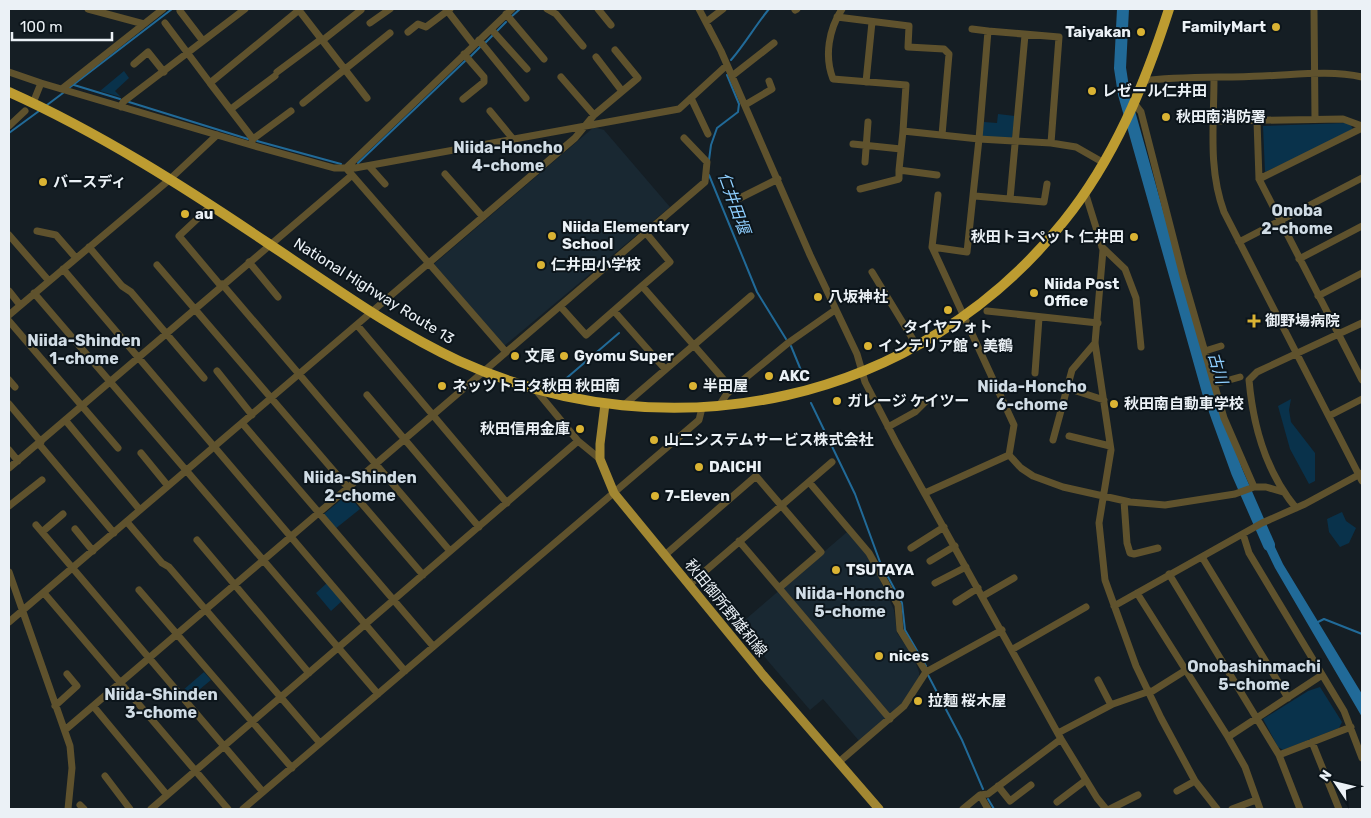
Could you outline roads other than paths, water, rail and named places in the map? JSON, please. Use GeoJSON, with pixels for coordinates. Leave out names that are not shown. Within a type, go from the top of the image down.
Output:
{"type":"FeatureCollection","features":[{"type":"Feature","properties":{"kind":"highway","name":"National Highway Route 13"},"geometry":{"type":"LineString","coordinates":[[9,92],[86,130],[211,206],[372,312],[437,350],[485,372],[535,389],[605,404],[646,409],[702,408],[780,396],[862,372],[917,346],[964,317],[1027,262],[1063,222],[1085,192],[1104,163],[1125,124],[1169,9]]}},
{"type":"Feature","properties":{"kind":"main road","name":"秋田御所野雄和線"},"geometry":{"type":"LineString","coordinates":[[605,404],[600,460],[614,492],[689,585],[879,809]]}},
{"type":"Feature","properties":{"kind":"street"},"geometry":{"type":"LineString","coordinates":[[88,9],[144,24]]}},
{"type":"Feature","properties":{"kind":"street"},"geometry":{"type":"LineString","coordinates":[[63,88],[164,9]]}},
{"type":"Feature","properties":{"kind":"street"},"geometry":{"type":"LineString","coordinates":[[121,107],[123,102],[245,9]]}},
{"type":"Feature","properties":{"kind":"street"},"geometry":{"type":"LineString","coordinates":[[210,83],[298,9],[367,98]]}},
{"type":"Feature","properties":{"kind":"street"},"geometry":{"type":"LineString","coordinates":[[370,23],[390,9]]}},
{"type":"Feature","properties":{"kind":"street"},"geometry":{"type":"LineString","coordinates":[[408,32],[418,24],[426,27],[448,9],[526,98]]}},
{"type":"Feature","properties":{"kind":"street"},"geometry":{"type":"LineString","coordinates":[[547,9],[556,14],[583,46]]}},
{"type":"Feature","properties":{"kind":"street"},"geometry":{"type":"LineString","coordinates":[[598,9],[611,25]]}},
{"type":"Feature","properties":{"kind":"street"},"geometry":{"type":"LineString","coordinates":[[700,9],[728,65],[835,310],[857,354],[865,382],[888,427],[1060,736],[1106,809]]}},
{"type":"Feature","properties":{"kind":"street"},"geometry":{"type":"LineString","coordinates":[[706,22],[723,9]]}},
{"type":"Feature","properties":{"kind":"street"},"geometry":{"type":"LineString","coordinates":[[1314,9],[1315,119]]}},
{"type":"Feature","properties":{"kind":"street"},"geometry":{"type":"LineString","coordinates":[[231,109],[361,10]]}},
{"type":"Feature","properties":{"kind":"street"},"geometry":{"type":"LineString","coordinates":[[180,11],[203,41]]}},
{"type":"Feature","properties":{"kind":"street"},"geometry":{"type":"LineString","coordinates":[[346,168],[509,12],[544,59]]}},
{"type":"Feature","properties":{"kind":"street"},"geometry":{"type":"LineString","coordinates":[[860,189],[899,179],[906,85],[833,79],[829,69],[829,51],[838,12],[872,22],[909,26],[908,46],[944,49],[949,54],[942,135]]}},
{"type":"Feature","properties":{"kind":"street"},"geometry":{"type":"LineString","coordinates":[[866,82],[872,22]]}},
{"type":"Feature","properties":{"kind":"street"},"geometry":{"type":"LineString","coordinates":[[165,23],[231,109],[252,142]]}},
{"type":"Feature","properties":{"kind":"street"},"geometry":{"type":"LineString","coordinates":[[491,29],[527,70]]}},
{"type":"Feature","properties":{"kind":"street"},"geometry":{"type":"LineString","coordinates":[[972,29],[1059,37],[1051,143]]}},
{"type":"Feature","properties":{"kind":"street"},"geometry":{"type":"LineString","coordinates":[[932,247],[967,252],[975,196],[988,31]]}},
{"type":"Feature","properties":{"kind":"street"},"geometry":{"type":"LineString","coordinates":[[303,103],[390,33]]}},
{"type":"Feature","properties":{"kind":"street"},"geometry":{"type":"LineString","coordinates":[[1010,199],[1025,34]]}},
{"type":"Feature","properties":{"kind":"street"},"geometry":{"type":"LineString","coordinates":[[732,76],[774,43]]}},
{"type":"Feature","properties":{"kind":"street"},"geometry":{"type":"LineString","coordinates":[[9,622],[428,264],[588,125],[594,115],[638,78],[615,50]]}},
{"type":"Feature","properties":{"kind":"street"},"geometry":{"type":"LineString","coordinates":[[134,64],[148,52],[164,72]]}},
{"type":"Feature","properties":{"kind":"street"},"geometry":{"type":"LineString","coordinates":[[463,100],[484,82],[484,77],[464,54]]}},
{"type":"Feature","properties":{"kind":"street"},"geometry":{"type":"LineString","coordinates":[[596,57],[622,91]]}},
{"type":"Feature","properties":{"kind":"street"},"geometry":{"type":"LineString","coordinates":[[9,72],[41,84],[63,88],[217,135],[252,142],[334,168],[346,168],[369,166],[679,109],[728,65]]}},
{"type":"Feature","properties":{"kind":"street"},"geometry":{"type":"LineString","coordinates":[[1142,81],[1182,77],[1314,75],[1334,72],[1362,77]]}},
{"type":"Feature","properties":{"kind":"street"},"geometry":{"type":"LineString","coordinates":[[561,77],[594,115]]}},
{"type":"Feature","properties":{"kind":"street"},"geometry":{"type":"LineString","coordinates":[[1114,606],[1262,523],[1361,476],[1239,242],[1216,189],[1214,78]]}},
{"type":"Feature","properties":{"kind":"street"},"geometry":{"type":"LineString","coordinates":[[745,105],[772,89],[769,81]]}},
{"type":"Feature","properties":{"kind":"street"},"geometry":{"type":"LineString","coordinates":[[40,106],[41,84]]}},
{"type":"Feature","properties":{"kind":"street"},"geometry":{"type":"LineString","coordinates":[[691,98],[708,134]]}},
{"type":"Feature","properties":{"kind":"street"},"geometry":{"type":"LineString","coordinates":[[1133,104],[1141,112],[1224,418],[1252,488]]}},
{"type":"Feature","properties":{"kind":"street"},"geometry":{"type":"LineString","coordinates":[[9,126],[25,111]]}},
{"type":"Feature","properties":{"kind":"street"},"geometry":{"type":"LineString","coordinates":[[252,142],[291,111]]}},
{"type":"Feature","properties":{"kind":"street"},"geometry":{"type":"LineString","coordinates":[[490,111],[513,139]]}},
{"type":"Feature","properties":{"kind":"street"},"geometry":{"type":"LineString","coordinates":[[1214,121],[1350,120],[1362,127]]}},
{"type":"Feature","properties":{"kind":"street"},"geometry":{"type":"LineString","coordinates":[[1257,121],[1259,179],[1362,380]]}},
{"type":"Feature","properties":{"kind":"street"},"geometry":{"type":"LineString","coordinates":[[865,162],[868,122]]}},
{"type":"Feature","properties":{"kind":"street"},"geometry":{"type":"LineString","coordinates":[[1259,179],[1362,127]]}},
{"type":"Feature","properties":{"kind":"street"},"geometry":{"type":"LineString","coordinates":[[903,131],[979,139],[1051,143],[1076,147],[1104,163]]}},
{"type":"Feature","properties":{"kind":"street"},"geometry":{"type":"LineString","coordinates":[[9,315],[169,180],[217,135]]}},
{"type":"Feature","properties":{"kind":"street"},"geometry":{"type":"LineString","coordinates":[[65,730],[706,182],[706,162],[684,138]]}},
{"type":"Feature","properties":{"kind":"street"},"geometry":{"type":"LineString","coordinates":[[853,144],[901,149]]}},
{"type":"Feature","properties":{"kind":"street"},"geometry":{"type":"LineString","coordinates":[[369,166],[385,184]]}},
{"type":"Feature","properties":{"kind":"street"},"geometry":{"type":"LineString","coordinates":[[346,168],[506,352]]}},
{"type":"Feature","properties":{"kind":"street"},"geometry":{"type":"LineString","coordinates":[[900,170],[937,175]]}},
{"type":"Feature","properties":{"kind":"street"},"geometry":{"type":"LineString","coordinates":[[445,174],[482,217]]}},
{"type":"Feature","properties":{"kind":"street"},"geometry":{"type":"LineString","coordinates":[[9,468],[111,382],[194,308],[351,176]]}},
{"type":"Feature","properties":{"kind":"street"},"geometry":{"type":"LineString","coordinates":[[1239,242],[1362,178]]}},
{"type":"Feature","properties":{"kind":"street"},"geometry":{"type":"LineString","coordinates":[[734,202],[778,179]]}},
{"type":"Feature","properties":{"kind":"street"},"geometry":{"type":"LineString","coordinates":[[975,196],[1044,202],[1047,184]]}},
{"type":"Feature","properties":{"kind":"street"},"geometry":{"type":"LineString","coordinates":[[1085,192],[1102,247],[1098,323],[1095,343],[1110,446],[1099,523],[1102,562],[1114,606],[1136,666],[1195,781],[1217,809]]}},
{"type":"Feature","properties":{"kind":"street"},"geometry":{"type":"LineString","coordinates":[[938,195],[932,247],[1014,425],[1009,456]]}},
{"type":"Feature","properties":{"kind":"street"},"geometry":{"type":"LineString","coordinates":[[211,206],[179,236],[450,552]]}},
{"type":"Feature","properties":{"kind":"street"},"geometry":{"type":"LineString","coordinates":[[1299,258],[1362,226]]}},
{"type":"Feature","properties":{"kind":"street"},"geometry":{"type":"LineString","coordinates":[[37,231],[56,236],[76,258]]}},
{"type":"Feature","properties":{"kind":"street"},"geometry":{"type":"LineString","coordinates":[[560,306],[586,335],[670,262],[646,233]]}},
{"type":"Feature","properties":{"kind":"street"},"geometry":{"type":"LineString","coordinates":[[9,235],[49,281]]}},
{"type":"Feature","properties":{"kind":"street"},"geometry":{"type":"LineString","coordinates":[[89,247],[167,333],[204,378]]}},
{"type":"Feature","properties":{"kind":"street"},"geometry":{"type":"LineString","coordinates":[[1102,247],[1125,269],[1136,298],[1140,347]]}},
{"type":"Feature","properties":{"kind":"street"},"geometry":{"type":"LineString","coordinates":[[248,262],[278,297]]}},
{"type":"Feature","properties":{"kind":"street"},"geometry":{"type":"LineString","coordinates":[[157,265],[423,575]]}},
{"type":"Feature","properties":{"kind":"street"},"geometry":{"type":"LineString","coordinates":[[64,269],[405,670]]}},
{"type":"Feature","properties":{"kind":"street"},"geometry":{"type":"LineString","coordinates":[[872,272],[917,346]]}},
{"type":"Feature","properties":{"kind":"street"},"geometry":{"type":"LineString","coordinates":[[1318,296],[1362,273]]}},
{"type":"Feature","properties":{"kind":"street"},"geometry":{"type":"LineString","coordinates":[[642,286],[732,389]]}},
{"type":"Feature","properties":{"kind":"street"},"geometry":{"type":"LineString","coordinates":[[9,291],[20,305]]}},
{"type":"Feature","properties":{"kind":"street"},"geometry":{"type":"LineString","coordinates":[[34,293],[378,694]]}},
{"type":"Feature","properties":{"kind":"street"},"geometry":{"type":"LineString","coordinates":[[623,406],[751,296]]}},
{"type":"Feature","properties":{"kind":"street"},"geometry":{"type":"LineString","coordinates":[[719,406],[726,394],[732,389],[788,343],[835,310]]}},
{"type":"Feature","properties":{"kind":"street"},"geometry":{"type":"LineString","coordinates":[[614,311],[665,369]]}},
{"type":"Feature","properties":{"kind":"street"},"geometry":{"type":"LineString","coordinates":[[986,311],[1098,323]]}},
{"type":"Feature","properties":{"kind":"street"},"geometry":{"type":"LineString","coordinates":[[1035,373],[1040,318]]}},
{"type":"Feature","properties":{"kind":"street"},"geometry":{"type":"LineString","coordinates":[[9,321],[118,448]]}},
{"type":"Feature","properties":{"kind":"street"},"geometry":{"type":"LineString","coordinates":[[1296,508],[1283,492],[1268,466],[1250,397],[1249,380],[1257,372],[1298,355],[1362,323]]}},
{"type":"Feature","properties":{"kind":"street"},"geometry":{"type":"LineString","coordinates":[[357,325],[507,503]]}},
{"type":"Feature","properties":{"kind":"street"},"geometry":{"type":"LineString","coordinates":[[1052,440],[1072,370],[1095,343]]}},
{"type":"Feature","properties":{"kind":"street"},"geometry":{"type":"LineString","coordinates":[[1205,351],[1220,346]]}},
{"type":"Feature","properties":{"kind":"street"},"geometry":{"type":"LineString","coordinates":[[217,371],[252,415]]}},
{"type":"Feature","properties":{"kind":"street"},"geometry":{"type":"LineString","coordinates":[[1215,384],[1240,377]]}},
{"type":"Feature","properties":{"kind":"street"},"geometry":{"type":"LineString","coordinates":[[9,380],[15,387]]}},
{"type":"Feature","properties":{"kind":"street"},"geometry":{"type":"LineString","coordinates":[[1068,388],[1104,400]]}},
{"type":"Feature","properties":{"kind":"street"},"geometry":{"type":"LineString","coordinates":[[535,389],[578,441],[600,460]]}},
{"type":"Feature","properties":{"kind":"street"},"geometry":{"type":"LineString","coordinates":[[368,395],[479,527]]}},
{"type":"Feature","properties":{"kind":"street"},"geometry":{"type":"LineString","coordinates":[[1329,416],[1362,398]]}},
{"type":"Feature","properties":{"kind":"street"},"geometry":{"type":"LineString","coordinates":[[888,427],[915,412],[926,401]]}},
{"type":"Feature","properties":{"kind":"street"},"geometry":{"type":"LineString","coordinates":[[9,404],[114,533]]}},
{"type":"Feature","properties":{"kind":"street"},"geometry":{"type":"LineString","coordinates":[[243,809],[699,420],[702,408]]}},
{"type":"Feature","properties":{"kind":"street"},"geometry":{"type":"LineString","coordinates":[[66,420],[140,510]]}},
{"type":"Feature","properties":{"kind":"street"},"geometry":{"type":"LineString","coordinates":[[242,423],[433,646]]}},
{"type":"Feature","properties":{"kind":"street"},"geometry":{"type":"LineString","coordinates":[[1069,436],[1110,446]]}},
{"type":"Feature","properties":{"kind":"street"},"geometry":{"type":"LineString","coordinates":[[151,809],[578,441]]}},
{"type":"Feature","properties":{"kind":"street"},"geometry":{"type":"LineString","coordinates":[[9,450],[18,460]]}},
{"type":"Feature","properties":{"kind":"street"},"geometry":{"type":"LineString","coordinates":[[141,453],[168,486]]}},
{"type":"Feature","properties":{"kind":"street"},"geometry":{"type":"LineString","coordinates":[[925,493],[1009,456]]}},
{"type":"Feature","properties":{"kind":"street"},"geometry":{"type":"LineString","coordinates":[[1009,456],[1033,476],[1063,487],[1124,501],[1165,505],[1239,493],[1252,488],[1266,487],[1283,492]]}},
{"type":"Feature","properties":{"kind":"street"},"geometry":{"type":"LineString","coordinates":[[689,585],[832,462]]}},
{"type":"Feature","properties":{"kind":"street"},"geometry":{"type":"LineString","coordinates":[[664,555],[756,476],[820,552],[779,588]]}},
{"type":"Feature","properties":{"kind":"street"},"geometry":{"type":"LineString","coordinates":[[9,506],[42,480]]}},
{"type":"Feature","properties":{"kind":"street"},"geometry":{"type":"LineString","coordinates":[[809,482],[870,553],[898,605],[900,630],[926,672]]}},
{"type":"Feature","properties":{"kind":"street"},"geometry":{"type":"LineString","coordinates":[[1124,501],[1127,543],[1130,553],[1134,554],[1158,548]]}},
{"type":"Feature","properties":{"kind":"street"},"geometry":{"type":"LineString","coordinates":[[42,532],[63,514]]}},
{"type":"Feature","properties":{"kind":"street"},"geometry":{"type":"LineString","coordinates":[[126,522],[162,563],[169,567],[320,744]]}},
{"type":"Feature","properties":{"kind":"street"},"geometry":{"type":"LineString","coordinates":[[36,525],[263,792]]}},
{"type":"Feature","properties":{"kind":"street"},"geometry":{"type":"LineString","coordinates":[[911,548],[944,527]]}},
{"type":"Feature","properties":{"kind":"street"},"geometry":{"type":"LineString","coordinates":[[75,529],[93,551]]}},
{"type":"Feature","properties":{"kind":"street"},"geometry":{"type":"LineString","coordinates":[[1247,532],[1249,552],[1344,711],[1362,758]]}},
{"type":"Feature","properties":{"kind":"street"},"geometry":{"type":"LineString","coordinates":[[197,540],[309,673]]}},
{"type":"Feature","properties":{"kind":"street"},"geometry":{"type":"LineString","coordinates":[[739,541],[890,719]]}},
{"type":"Feature","properties":{"kind":"street"},"geometry":{"type":"LineString","coordinates":[[930,561],[955,546]]}},
{"type":"Feature","properties":{"kind":"street"},"geometry":{"type":"LineString","coordinates":[[1202,557],[1288,698]]}},
{"type":"Feature","properties":{"kind":"street"},"geometry":{"type":"LineString","coordinates":[[935,583],[966,567]]}},
{"type":"Feature","properties":{"kind":"street"},"geometry":{"type":"LineString","coordinates":[[9,572],[70,746],[72,768],[68,809]]}},
{"type":"Feature","properties":{"kind":"street"},"geometry":{"type":"LineString","coordinates":[[1169,574],[1279,755],[1300,809]]}},
{"type":"Feature","properties":{"kind":"street"},"geometry":{"type":"LineString","coordinates":[[983,596],[1014,578]]}},
{"type":"Feature","properties":{"kind":"street"},"geometry":{"type":"LineString","coordinates":[[956,602],[978,588]]}},
{"type":"Feature","properties":{"kind":"street"},"geometry":{"type":"LineString","coordinates":[[139,590],[292,768]]}},
{"type":"Feature","properties":{"kind":"street"},"geometry":{"type":"LineString","coordinates":[[44,593],[228,809]]}},
{"type":"Feature","properties":{"kind":"street"},"geometry":{"type":"LineString","coordinates":[[1137,593],[1228,736],[1245,767],[1260,809]]}},
{"type":"Feature","properties":{"kind":"street"},"geometry":{"type":"LineString","coordinates":[[1013,650],[1038,636],[1044,629],[1086,607]]}},
{"type":"Feature","properties":{"kind":"street"},"geometry":{"type":"LineString","coordinates":[[839,762],[904,706],[926,672],[1002,630]]}},
{"type":"Feature","properties":{"kind":"street"},"geometry":{"type":"LineString","coordinates":[[963,809],[980,795],[988,794],[1060,736],[1111,705],[1150,692],[1186,670]]}},
{"type":"Feature","properties":{"kind":"street"},"geometry":{"type":"LineString","coordinates":[[55,706],[77,686],[67,674]]}},
{"type":"Feature","properties":{"kind":"street"},"geometry":{"type":"LineString","coordinates":[[1228,736],[1322,675]]}},
{"type":"Feature","properties":{"kind":"street"},"geometry":{"type":"LineString","coordinates":[[1098,680],[1111,705]]}},
{"type":"Feature","properties":{"kind":"street"},"geometry":{"type":"LineString","coordinates":[[94,707],[168,795]]}},
{"type":"Feature","properties":{"kind":"street"},"geometry":{"type":"LineString","coordinates":[[1279,755],[1351,728]]}},
{"type":"Feature","properties":{"kind":"street"},"geometry":{"type":"LineString","coordinates":[[1312,742],[1339,809]]}},
{"type":"Feature","properties":{"kind":"street"},"geometry":{"type":"LineString","coordinates":[[105,776],[130,809]]}},
{"type":"Feature","properties":{"kind":"street"},"geometry":{"type":"LineString","coordinates":[[1057,802],[1086,780]]}},
{"type":"Feature","properties":{"kind":"street"},"geometry":{"type":"LineString","coordinates":[[1177,791],[1195,781]]}},
{"type":"Feature","properties":{"kind":"street"},"geometry":{"type":"LineString","coordinates":[[998,786],[1010,801],[1031,785]]}},
{"type":"Feature","properties":{"kind":"street"},"geometry":{"type":"LineString","coordinates":[[980,795],[988,809]]}},
{"type":"Feature","properties":{"kind":"street"},"geometry":{"type":"LineString","coordinates":[[1110,809],[1138,795]]}},
{"type":"Feature","properties":{"kind":"street"},"geometry":{"type":"LineString","coordinates":[[1232,809],[1256,800]]}},
{"type":"Feature","properties":{"kind":"waterway"},"geometry":{"type":"LineString","coordinates":[[69,88],[172,9]]}},
{"type":"Feature","properties":{"kind":"waterway"},"geometry":{"type":"LineString","coordinates":[[511,17],[520,9]]}},
{"type":"Feature","properties":{"kind":"waterway","name":"仁井田堰"},"geometry":{"type":"LineString","coordinates":[[731,60],[769,9]]}},
{"type":"Feature","properties":{"kind":"waterway","name":"古川"},"geometry":{"type":"LineString","coordinates":[[1123,9],[1120,68],[1124,94],[1208,392],[1237,472],[1269,545]]}},
{"type":"Feature","properties":{"kind":"waterway"},"geometry":{"type":"LineString","coordinates":[[497,31],[506,22]]}},
{"type":"Feature","properties":{"kind":"waterway"},"geometry":{"type":"LineString","coordinates":[[485,43],[493,35]]}},
{"type":"Feature","properties":{"kind":"waterway"},"geometry":{"type":"LineString","coordinates":[[470,57],[481,46]]}},
{"type":"Feature","properties":{"kind":"waterway"},"geometry":{"type":"LineString","coordinates":[[358,163],[465,61]]}},
{"type":"Feature","properties":{"kind":"waterway","name":"仁井田堰"},"geometry":{"type":"LineString","coordinates":[[709,160],[711,145],[717,128],[738,112],[739,104],[727,75]]}},
{"type":"Feature","properties":{"kind":"waterway"},"geometry":{"type":"LineString","coordinates":[[74,85],[120,99]]}},
{"type":"Feature","properties":{"kind":"waterway"},"geometry":{"type":"LineString","coordinates":[[47,105],[63,93]]}},
{"type":"Feature","properties":{"kind":"waterway"},"geometry":{"type":"LineString","coordinates":[[129,102],[248,139]]}},
{"type":"Feature","properties":{"kind":"waterway"},"geometry":{"type":"LineString","coordinates":[[9,133],[39,111]]}},
{"type":"Feature","properties":{"kind":"waterway"},"geometry":{"type":"LineString","coordinates":[[257,141],[341,164]]}},
{"type":"Feature","properties":{"kind":"waterway","name":"仁井田堰"},"geometry":{"type":"LineString","coordinates":[[709,175],[757,292],[786,339]]}},
{"type":"Feature","properties":{"kind":"waterway"},"geometry":{"type":"LineString","coordinates":[[562,382],[619,333]]}},
{"type":"Feature","properties":{"kind":"waterway"},"geometry":{"type":"LineString","coordinates":[[791,346],[805,380]]}},
{"type":"Feature","properties":{"kind":"waterway"},"geometry":{"type":"LineString","coordinates":[[811,403],[855,494],[880,562],[902,603],[905,630],[926,666]]}},
{"type":"Feature","properties":{"kind":"waterway"},"geometry":{"type":"LineString","coordinates":[[1316,623],[1324,619],[1362,634]]}},
{"type":"Feature","properties":{"kind":"waterway"},"geometry":{"type":"LineString","coordinates":[[928,675],[962,740],[983,789]]}},
{"type":"Feature","properties":{"kind":"waterway"},"geometry":{"type":"LineString","coordinates":[[988,799],[994,809]]}},
{"type":"Feature","properties":{"kind":"place","name":"FamilyMart"},"geometry":{"type":"Point","coordinates":[1276,27]}},
{"type":"Feature","properties":{"kind":"place","name":"Taiyakan"},"geometry":{"type":"Point","coordinates":[1141,32]}},
{"type":"Feature","properties":{"kind":"place","name":"レゼール仁井田"},"geometry":{"type":"Point","coordinates":[1092,91]}},
{"type":"Feature","properties":{"kind":"place","name":"秋田南消防署"},"geometry":{"type":"Point","coordinates":[1166,117]}},
{"type":"Feature","properties":{"kind":"place","name":"バースディ"},"geometry":{"type":"Point","coordinates":[43,182]}},
{"type":"Feature","properties":{"kind":"place","name":"au"},"geometry":{"type":"Point","coordinates":[185,214]}},
{"type":"Feature","properties":{"kind":"place","name":"Niida Elementary School"},"geometry":{"type":"Point","coordinates":[552,236]}},
{"type":"Feature","properties":{"kind":"place","name":"秋田トヨペット 仁井田"},"geometry":{"type":"Point","coordinates":[1134,237]}},
{"type":"Feature","properties":{"kind":"place","name":"仁井田小学校"},"geometry":{"type":"Point","coordinates":[541,265]}},
{"type":"Feature","properties":{"kind":"place","name":"Niida Post Office"},"geometry":{"type":"Point","coordinates":[1034,293]}},
{"type":"Feature","properties":{"kind":"place","name":"八坂神社"},"geometry":{"type":"Point","coordinates":[818,297]}},
{"type":"Feature","properties":{"kind":"place","name":"タイヤフォト"},"geometry":{"type":"Point","coordinates":[948,310]}},
{"type":"Feature","properties":{"kind":"place","name":"御野場病院"},"geometry":{"type":"Point","coordinates":[1254,321]}},
{"type":"Feature","properties":{"kind":"place","name":"インテリア館・美鶴"},"geometry":{"type":"Point","coordinates":[868,346]}},
{"type":"Feature","properties":{"kind":"place","name":"文尾"},"geometry":{"type":"Point","coordinates":[515,356]}},
{"type":"Feature","properties":{"kind":"place","name":"Gyomu Super"},"geometry":{"type":"Point","coordinates":[564,356]}},
{"type":"Feature","properties":{"kind":"place","name":"AKC"},"geometry":{"type":"Point","coordinates":[769,376]}},
{"type":"Feature","properties":{"kind":"place","name":"ネッツトヨタ秋田 秋田南"},"geometry":{"type":"Point","coordinates":[442,386]}},
{"type":"Feature","properties":{"kind":"place","name":"半田屋"},"geometry":{"type":"Point","coordinates":[693,386]}},
{"type":"Feature","properties":{"kind":"place","name":"ガレージ ケイツー"},"geometry":{"type":"Point","coordinates":[837,401]}},
{"type":"Feature","properties":{"kind":"place","name":"秋田南自動車学校"},"geometry":{"type":"Point","coordinates":[1114,404]}},
{"type":"Feature","properties":{"kind":"place","name":"秋田信用金庫"},"geometry":{"type":"Point","coordinates":[580,429]}},
{"type":"Feature","properties":{"kind":"place","name":"山二システムサービス株式会社"},"geometry":{"type":"Point","coordinates":[654,440]}},
{"type":"Feature","properties":{"kind":"place","name":"DAICHI"},"geometry":{"type":"Point","coordinates":[699,467]}},
{"type":"Feature","properties":{"kind":"place","name":"7-Eleven"},"geometry":{"type":"Point","coordinates":[655,496]}},
{"type":"Feature","properties":{"kind":"place","name":"TSUTAYA"},"geometry":{"type":"Point","coordinates":[836,570]}},
{"type":"Feature","properties":{"kind":"place","name":"nices"},"geometry":{"type":"Point","coordinates":[879,656]}},
{"type":"Feature","properties":{"kind":"place","name":"拉麺 桜木屋"},"geometry":{"type":"Point","coordinates":[918,701]}},
{"type":"Feature","properties":{"kind":"district","name":"Niida-Honcho 4-chome"},"geometry":{"type":"Point","coordinates":[508,156]}},
{"type":"Feature","properties":{"kind":"district","name":"Onoba 2-chome"},"geometry":{"type":"Point","coordinates":[1297,219]}},
{"type":"Feature","properties":{"kind":"district","name":"Niida-Shinden 1-chome"},"geometry":{"type":"Point","coordinates":[84,349]}},
{"type":"Feature","properties":{"kind":"district","name":"Niida-Honcho 6-chome"},"geometry":{"type":"Point","coordinates":[1032,395]}},
{"type":"Feature","properties":{"kind":"district","name":"Niida-Shinden 2-chome"},"geometry":{"type":"Point","coordinates":[360,486]}},
{"type":"Feature","properties":{"kind":"district","name":"Niida-Honcho 5-chome"},"geometry":{"type":"Point","coordinates":[850,602]}},
{"type":"Feature","properties":{"kind":"district","name":"Onobashinmachi 5-chome"},"geometry":{"type":"Point","coordinates":[1254,675]}},
{"type":"Feature","properties":{"kind":"district","name":"Niida-Shinden 3-chome"},"geometry":{"type":"Point","coordinates":[161,703]}}]}
